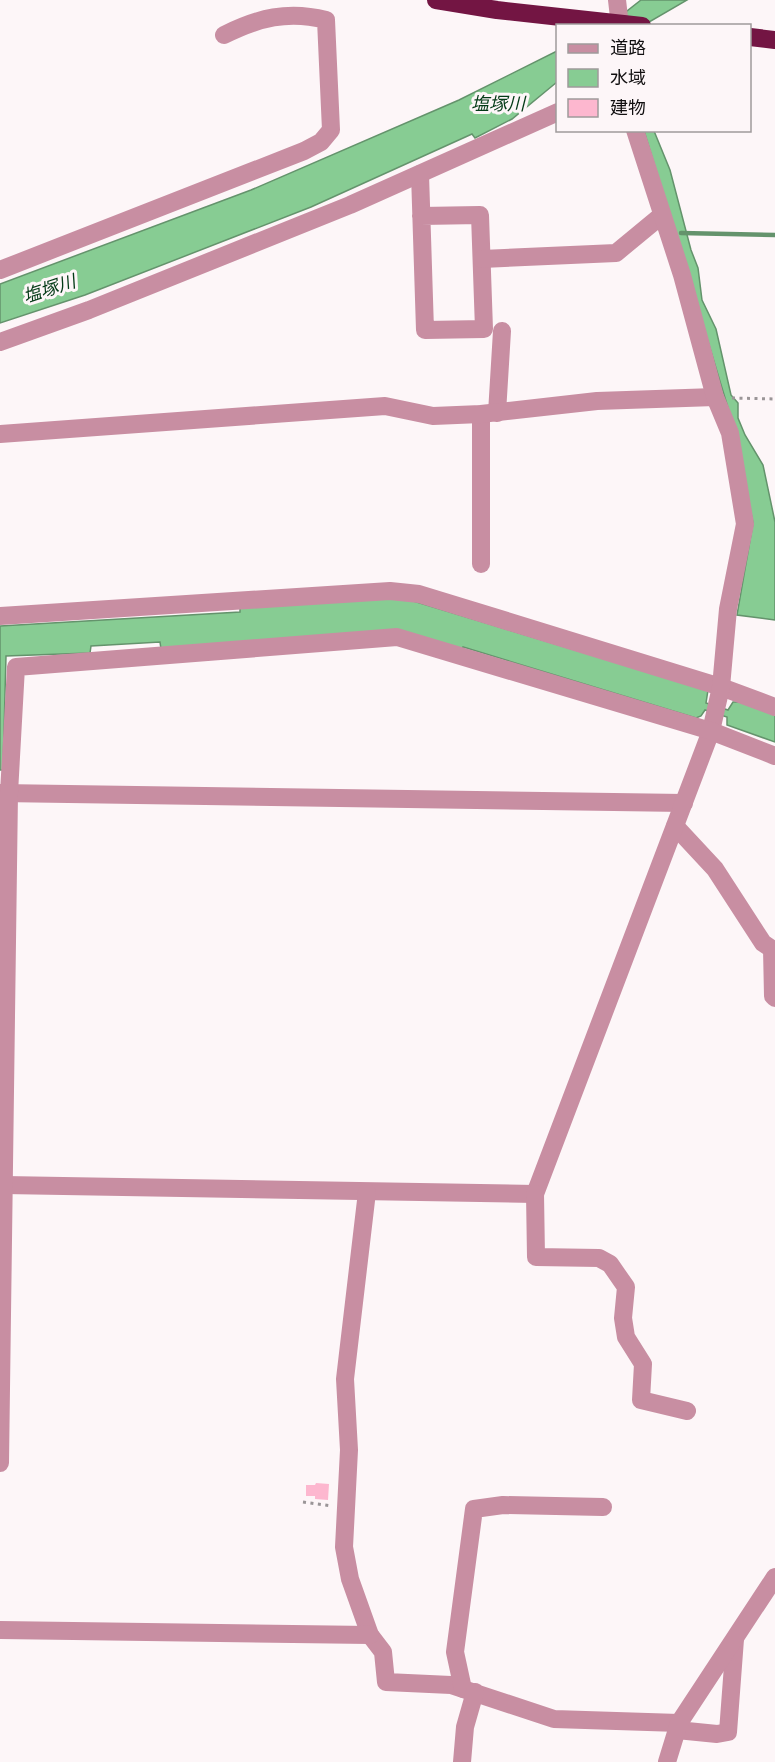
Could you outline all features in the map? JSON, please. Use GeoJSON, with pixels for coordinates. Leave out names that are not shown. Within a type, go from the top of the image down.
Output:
{"type":"FeatureCollection","features":[{"type":"Feature","properties":{"kind":"highway"},"geometry":{"type":"LineString","coordinates":[[436,0],[497,10],[619,24]]}},
{"type":"Feature","properties":{"kind":"highway"},"geometry":{"type":"LineString","coordinates":[[751,37],[775,40]]}},
{"type":"Feature","properties":{"kind":"street"},"geometry":{"type":"LineString","coordinates":[[617,1],[619,24]]}},
{"type":"Feature","properties":{"kind":"street"},"geometry":{"type":"LineString","coordinates":[[0,270],[304,151],[321,142],[331,130],[326,20],[310,16],[273,17],[250,23],[224,35]]}},
{"type":"Feature","properties":{"kind":"street"},"geometry":{"type":"LineString","coordinates":[[0,342],[89,310],[350,205],[556,113]]}},
{"type":"Feature","properties":{"kind":"street"},"geometry":{"type":"LineString","coordinates":[[636,132],[682,275],[715,397],[730,434],[745,524],[728,609],[721,687],[711,731],[535,1194],[536,1257],[598,1258],[610,1264],[626,1287],[623,1318],[626,1337],[643,1364],[641,1400],[687,1411]]}},
{"type":"Feature","properties":{"kind":"street"},"geometry":{"type":"LineString","coordinates":[[420,174],[421,216],[425,330],[484,329],[480,215],[421,216]]}},
{"type":"Feature","properties":{"kind":"street"},"geometry":{"type":"LineString","coordinates":[[482,259],[616,253],[662,215]]}},
{"type":"Feature","properties":{"kind":"street"},"geometry":{"type":"LineString","coordinates":[[481,564],[489,413],[502,331]]}},
{"type":"Feature","properties":{"kind":"street"},"geometry":{"type":"LineString","coordinates":[[0,434],[385,406],[433,416],[489,413],[597,401],[715,397]]}},
{"type":"Feature","properties":{"kind":"street"},"geometry":{"type":"LineString","coordinates":[[0,616],[390,591],[418,594],[721,687],[775,707]]}},
{"type":"Feature","properties":{"kind":"street"},"geometry":{"type":"LineString","coordinates":[[0,1463],[4,1185],[5,793],[16,667],[397,637],[711,731],[775,756]]}},
{"type":"Feature","properties":{"kind":"street"},"geometry":{"type":"LineString","coordinates":[[5,793],[684,803]]}},
{"type":"Feature","properties":{"kind":"street"},"geometry":{"type":"LineString","coordinates":[[675,826],[715,869],[763,943],[772,949],[773,996],[775,998]]}},
{"type":"Feature","properties":{"kind":"street"},"geometry":{"type":"LineString","coordinates":[[4,1185],[535,1194]]}},
{"type":"Feature","properties":{"kind":"street"},"geometry":{"type":"LineString","coordinates":[[368,1192],[345,1379],[349,1450],[344,1547],[350,1578],[370,1635],[382,1652],[386,1682],[451,1685],[554,1719],[678,1727],[717,1734],[728,1732],[735,1635]]}},
{"type":"Feature","properties":{"kind":"street"},"geometry":{"type":"LineString","coordinates":[[462,1762],[469,1690],[455,1652],[474,1509],[503,1505],[603,1507]]}},
{"type":"Feature","properties":{"kind":"street"},"geometry":{"type":"LineString","coordinates":[[667,1762],[678,1727],[735,1635],[775,1577]]}},
{"type":"Feature","properties":{"kind":"street"},"geometry":{"type":"LineString","coordinates":[[0,1630],[370,1635]]}},
{"type":"Feature","properties":{"kind":"path"},"geometry":{"type":"LineString","coordinates":[[715,397],[775,399]]}},
{"type":"Feature","properties":{"kind":"path"},"geometry":{"type":"LineString","coordinates":[[303,1502],[345,1507]]}},
{"type":"Feature","properties":{"kind":"water"},"geometry":{"type":"Polygon","coordinates":[[[641,0],[687,0],[646,24],[611,24],[641,0]]]}},
{"type":"Feature","properties":{"kind":"water","name":"塩塚川"},"geometry":{"type":"Polygon","coordinates":[[[556,52],[556,83],[512,119],[475,138],[472,134],[311,207],[85,295],[0,323],[0,284],[251,190],[459,100],[556,52]]]}},
{"type":"Feature","properties":{"kind":"water"},"geometry":{"type":"Polygon","coordinates":[[[644,132],[654,132],[670,170],[698,268],[702,300],[716,329],[731,395],[738,403],[738,418],[745,435],[763,465],[775,522],[775,620],[737,615],[753,523],[732,421],[644,132]]]}},
{"type":"Feature","properties":{"kind":"water"},"geometry":{"type":"Polygon","coordinates":[[[392,597],[410,600],[708,690],[706,703],[728,710],[733,702],[740,702],[775,715],[775,742],[727,725],[727,717],[705,710],[701,716],[696,718],[463,647],[461,651],[398,632],[161,649],[160,642],[91,646],[90,653],[6,656],[3,770],[0,770],[0,626],[240,612],[240,607],[392,597]]]}},
{"type":"Feature","properties":{"kind":"building"},"geometry":{"type":"Polygon","coordinates":[[[329,1484],[328,1500],[306,1496],[306,1485],[329,1484]]]}},
{"type":"Feature","properties":{"kind":"waterway"},"geometry":{"type":"LineString","coordinates":[[681,233],[775,235]]}}]}
